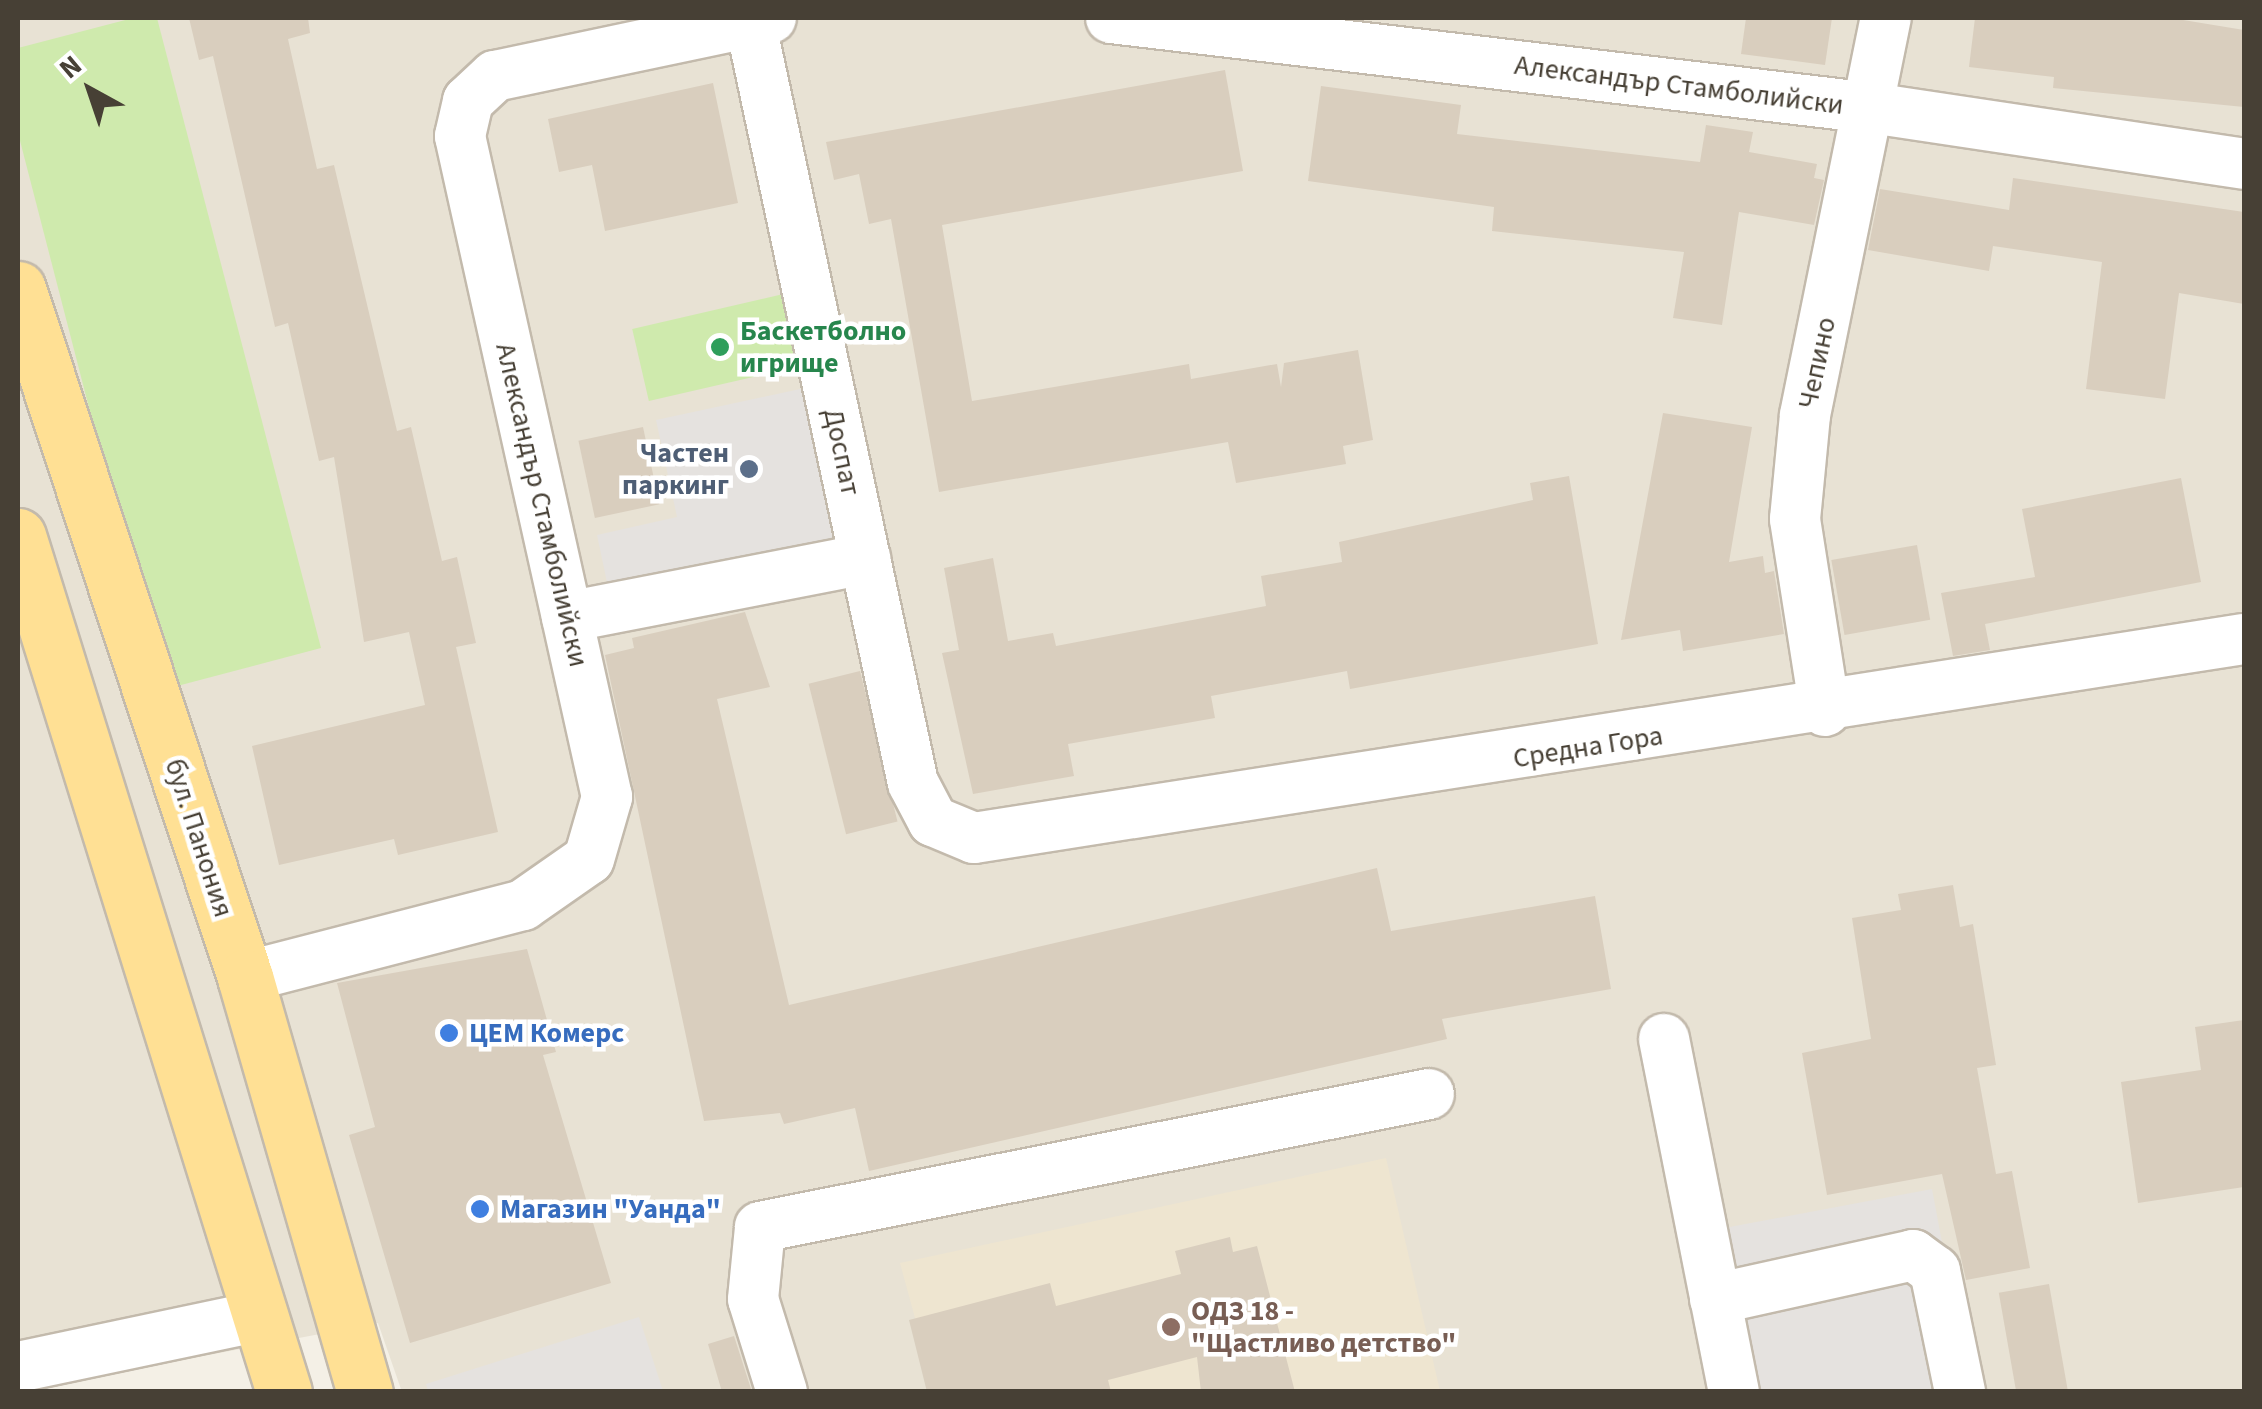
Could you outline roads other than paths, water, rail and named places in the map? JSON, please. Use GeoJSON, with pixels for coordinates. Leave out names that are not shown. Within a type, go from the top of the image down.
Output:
{"type":"FeatureCollection","features":[{"type":"Feature","properties":{"kind":"main road","name":"бул. Панония"},"geometry":{"type":"LineString","coordinates":[[18,289],[246,977],[365,1392]]}},
{"type":"Feature","properties":{"kind":"main road"},"geometry":{"type":"LineString","coordinates":[[18,536],[284,1392]]}},
{"type":"Feature","properties":{"kind":"street","name":"Александър Стамболийски"},"geometry":{"type":"LineString","coordinates":[[1111,18],[1871,108],[2244,164]]}},
{"type":"Feature","properties":{"kind":"street","name":"Чепино"},"geometry":{"type":"LineString","coordinates":[[1826,711],[1795,519],[1805,416],[1871,108],[1886,18]]}},
{"type":"Feature","properties":{"kind":"street","name":"Александър Стамболийски"},"geometry":{"type":"LineString","coordinates":[[246,977],[523,905],[590,859],[607,798],[460,136],[468,101],[494,76],[539,62],[760,19]]}},
{"type":"Feature","properties":{"kind":"street","name":"Доспат"},"geometry":{"type":"LineString","coordinates":[[760,19],[865,559],[914,783],[933,821]]}},
{"type":"Feature","properties":{"kind":"street"},"geometry":{"type":"LineString","coordinates":[[567,616],[865,559]]}},
{"type":"Feature","properties":{"kind":"street","name":"Средна Гора"},"geometry":{"type":"LineString","coordinates":[[933,821],[974,838],[1826,711],[2244,639]]}},
{"type":"Feature","properties":{"kind":"street"},"geometry":{"type":"LineString","coordinates":[[1664,1039],[1734,1392]]}},
{"type":"Feature","properties":{"kind":"street"},"geometry":{"type":"LineString","coordinates":[[782,1392],[753,1299],[760,1226],[1429,1094]]}},
{"type":"Feature","properties":{"kind":"street"},"geometry":{"type":"LineString","coordinates":[[1715,1299],[1912,1255],[1935,1271],[1960,1392]]}},
{"type":"Feature","properties":{"kind":"street"},"geometry":{"type":"LineString","coordinates":[[18,1367],[261,1316]]}},
{"type":"Feature","properties":{"kind":"place","name":"Баскетболно игрище"},"geometry":{"type":"Point","coordinates":[720,347]}},
{"type":"Feature","properties":{"kind":"place","name":"Частен паркинг"},"geometry":{"type":"Point","coordinates":[749,469]}},
{"type":"Feature","properties":{"kind":"place","name":"ЦЕМ Комерс"},"geometry":{"type":"Point","coordinates":[449,1033]}},
{"type":"Feature","properties":{"kind":"place","name":"Магазин \"Уанда\""},"geometry":{"type":"Point","coordinates":[480,1209]}},
{"type":"Feature","properties":{"kind":"place","name":"ОДЗ 18 - \"Щастливо детство\""},"geometry":{"type":"Point","coordinates":[1171,1327]}}]}
